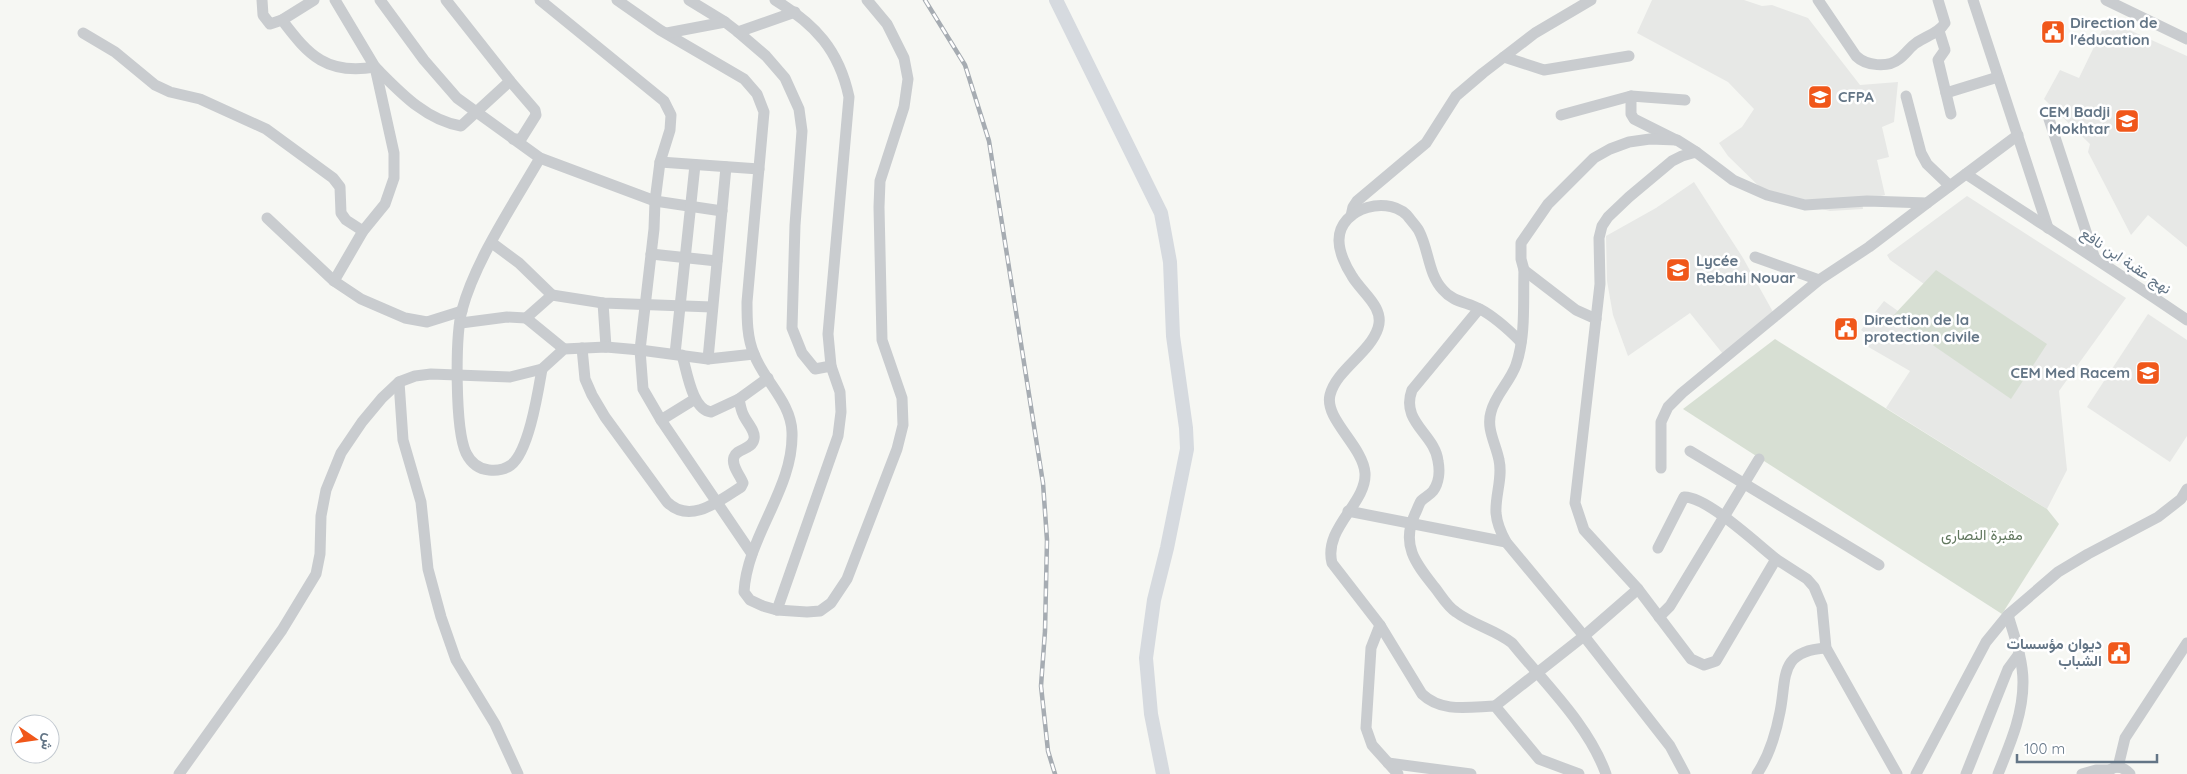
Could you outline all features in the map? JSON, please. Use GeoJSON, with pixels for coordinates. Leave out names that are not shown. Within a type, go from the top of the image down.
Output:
{"type":"FeatureCollection","features":[{"type":"Feature","properties":{"kind":"main road"},"geometry":{"type":"LineString","coordinates":[[1056,0],[1161,213],[1170,262],[1173,336],[1186,428],[1186,449],[1167,548],[1154,600],[1146,658],[1151,714],[1163,774]]}},
{"type":"Feature","properties":{"kind":"street"},"geometry":{"type":"LineString","coordinates":[[253,0],[255,4],[262,0],[264,15],[270,24],[282,20],[314,0]]}},
{"type":"Feature","properties":{"kind":"street"},"geometry":{"type":"LineString","coordinates":[[336,0],[375,66],[406,98],[449,124],[461,126],[510,81]]}},
{"type":"Feature","properties":{"kind":"street"},"geometry":{"type":"LineString","coordinates":[[380,0],[439,78],[457,98],[540,158],[654,201],[722,211]]}},
{"type":"Feature","properties":{"kind":"street"},"geometry":{"type":"LineString","coordinates":[[446,0],[510,81],[532,105],[536,113],[521,139],[514,139]]}},
{"type":"Feature","properties":{"kind":"street"},"geometry":{"type":"LineString","coordinates":[[540,0],[610,59],[664,101],[672,115],[670,130],[660,162],[654,201],[651,254],[640,350],[643,388],[661,420],[752,554]]}},
{"type":"Feature","properties":{"kind":"street"},"geometry":{"type":"LineString","coordinates":[[617,0],[667,33],[744,79],[762,103],[764,112],[747,302],[747,322],[754,354],[789,414],[792,431],[786,468],[774,503],[752,554],[744,582],[744,592],[750,600],[763,606],[777,610],[807,612],[820,611],[840,593],[878,499],[897,448],[903,425],[902,398],[882,340],[879,208],[880,182],[904,108],[908,79],[904,58],[887,24],[867,0]]}},
{"type":"Feature","properties":{"kind":"street"},"geometry":{"type":"LineString","coordinates":[[689,0],[725,22],[766,56],[785,78],[799,109],[802,131],[792,328],[802,353],[815,370],[831,366]]}},
{"type":"Feature","properties":{"kind":"street"},"geometry":{"type":"LineString","coordinates":[[775,0],[795,12],[820,34],[832,51],[845,77],[849,97],[828,334],[831,366],[840,392],[841,412],[838,436],[777,610]]}},
{"type":"Feature","properties":{"kind":"street"},"geometry":{"type":"LineString","coordinates":[[1351,216],[1353,207],[1357,202],[1426,143],[1456,96],[1535,33],[1591,0]]}},
{"type":"Feature","properties":{"kind":"street"},"geometry":{"type":"LineString","coordinates":[[1818,0],[1856,56],[1867,64],[1898,61],[1916,43],[1939,31],[1944,23],[1938,0]]}},
{"type":"Feature","properties":{"kind":"street"},"geometry":{"type":"LineString","coordinates":[[1973,0],[2048,228]]}},
{"type":"Feature","properties":{"kind":"street"},"geometry":{"type":"LineString","coordinates":[[2106,0],[2187,40]]}},
{"type":"Feature","properties":{"kind":"street"},"geometry":{"type":"LineString","coordinates":[[738,32],[795,12]]}},
{"type":"Feature","properties":{"kind":"street"},"geometry":{"type":"LineString","coordinates":[[282,20],[301,46],[316,58],[338,67],[354,70],[375,66]]}},
{"type":"Feature","properties":{"kind":"street"},"geometry":{"type":"LineString","coordinates":[[667,33],[725,22]]}},
{"type":"Feature","properties":{"kind":"street"},"geometry":{"type":"LineString","coordinates":[[1939,31],[1945,50],[1938,60],[1951,114]]}},
{"type":"Feature","properties":{"kind":"street"},"geometry":{"type":"LineString","coordinates":[[83,33],[114,52],[155,85],[170,92],[200,99],[266,129],[333,178],[340,187],[342,213],[346,220],[363,230]]}},
{"type":"Feature","properties":{"kind":"street"},"geometry":{"type":"LineString","coordinates":[[1504,57],[1544,70],[1629,56]]}},
{"type":"Feature","properties":{"kind":"street"},"geometry":{"type":"LineString","coordinates":[[334,281],[363,230],[385,204],[394,178],[394,153],[375,66]]}},
{"type":"Feature","properties":{"kind":"street"},"geometry":{"type":"LineString","coordinates":[[1946,93],[1998,77]]}},
{"type":"Feature","properties":{"kind":"street"},"geometry":{"type":"LineString","coordinates":[[1631,96],[1631,114],[1634,119],[1677,140],[1733,180],[1767,195],[1806,205],[1867,201],[1927,203]]}},
{"type":"Feature","properties":{"kind":"street"},"geometry":{"type":"LineString","coordinates":[[1561,115],[1631,96],[1685,100]]}},
{"type":"Feature","properties":{"kind":"street"},"geometry":{"type":"LineString","coordinates":[[1906,96],[1921,153],[1927,164],[1950,186]]}},
{"type":"Feature","properties":{"kind":"street"},"geometry":{"type":"LineString","coordinates":[[2048,119],[2094,256]]}},
{"type":"Feature","properties":{"kind":"street"},"geometry":{"type":"LineString","coordinates":[[1661,468],[1661,422],[1668,407],[1819,280],[1869,247],[2018,135]]}},
{"type":"Feature","properties":{"kind":"street"},"geometry":{"type":"LineString","coordinates":[[1677,140],[1650,139],[1629,142],[1610,149],[1594,158],[1548,204],[1521,243],[1521,259],[1524,270],[1521,342],[1516,364],[1509,382],[1498,396],[1491,411],[1489,426],[1501,473],[1496,512],[1499,528],[1506,542],[1584,636],[1670,746],[1685,774]]}},
{"type":"Feature","properties":{"kind":"street"},"geometry":{"type":"LineString","coordinates":[[1696,152],[1682,156],[1672,162],[1629,198],[1605,222],[1599,238],[1600,284],[1575,504],[1584,530],[1638,589],[1692,659],[1704,665],[1716,661],[1776,560]]}},
{"type":"Feature","properties":{"kind":"street"},"geometry":{"type":"LineString","coordinates":[[540,158],[479,266],[462,311],[458,376],[461,440],[473,463],[482,469],[501,470],[511,465],[519,456],[535,407],[542,369]]}},
{"type":"Feature","properties":{"kind":"street"},"geometry":{"type":"LineString","coordinates":[[660,162],[759,169]]}},
{"type":"Feature","properties":{"kind":"street"},"geometry":{"type":"LineString","coordinates":[[695,165],[679,305],[679,355],[695,399],[701,408],[711,412],[739,399],[768,378]]}},
{"type":"Feature","properties":{"kind":"street"},"geometry":{"type":"LineString","coordinates":[[708,359],[726,166]]}},
{"type":"Feature","properties":{"kind":"street","name":"نهج عقبة ابن نافع"},"geometry":{"type":"LineString","coordinates":[[1966,174],[2094,256],[2187,320]]}},
{"type":"Feature","properties":{"kind":"street"},"geometry":{"type":"LineString","coordinates":[[1521,342],[1507,328],[1479,309],[1456,301],[1443,290],[1433,276],[1419,231],[1407,213],[1382,205],[1366,207],[1351,216],[1342,226],[1338,241],[1340,248],[1352,276],[1377,308],[1380,318],[1378,328],[1372,339],[1335,385],[1330,396],[1330,408],[1359,454],[1365,474],[1363,486],[1332,542],[1330,553],[1332,562],[1380,625],[1422,694],[1429,701],[1443,706],[1495,706],[1584,636],[1638,589]]}},
{"type":"Feature","properties":{"kind":"street"},"geometry":{"type":"LineString","coordinates":[[267,218],[334,281],[360,299],[405,318],[427,322],[462,311]]}},
{"type":"Feature","properties":{"kind":"street"},"geometry":{"type":"LineString","coordinates":[[492,242],[552,295],[603,303],[645,303],[712,307]]}},
{"type":"Feature","properties":{"kind":"street"},"geometry":{"type":"LineString","coordinates":[[651,254],[717,261]]}},
{"type":"Feature","properties":{"kind":"street"},"geometry":{"type":"LineString","coordinates":[[1755,257],[1819,280]]}},
{"type":"Feature","properties":{"kind":"street"},"geometry":{"type":"LineString","coordinates":[[1524,270],[1576,310],[1596,319]]}},
{"type":"Feature","properties":{"kind":"street"},"geometry":{"type":"LineString","coordinates":[[526,318],[552,295]]}},
{"type":"Feature","properties":{"kind":"street"},"geometry":{"type":"LineString","coordinates":[[603,303],[606,347]]}},
{"type":"Feature","properties":{"kind":"street"},"geometry":{"type":"LineString","coordinates":[[1479,309],[1412,390],[1409,398],[1409,409],[1438,456],[1439,468],[1438,480],[1433,491],[1421,501],[1411,523],[1408,540],[1411,553],[1420,570],[1453,611],[1512,643],[1589,739],[1606,774]]}},
{"type":"Feature","properties":{"kind":"street"},"geometry":{"type":"LineString","coordinates":[[461,323],[507,317],[526,318],[564,349]]}},
{"type":"Feature","properties":{"kind":"street"},"geometry":{"type":"LineString","coordinates":[[179,774],[282,630],[316,574],[320,554],[321,516],[326,490],[341,452],[362,422],[399,382],[415,376],[431,374],[510,376],[542,369],[564,349],[606,347],[708,359],[754,354]]}},
{"type":"Feature","properties":{"kind":"street"},"geometry":{"type":"LineString","coordinates":[[582,348],[585,379],[592,396],[605,417],[667,502],[680,511],[693,512],[703,510],[741,487],[743,483],[734,466],[734,458],[735,454],[752,444],[754,433],[743,414],[739,399]]}},
{"type":"Feature","properties":{"kind":"street"},"geometry":{"type":"LineString","coordinates":[[399,382],[403,440],[421,502],[428,570],[440,617],[456,660],[495,724],[518,774]]}},
{"type":"Feature","properties":{"kind":"street"},"geometry":{"type":"LineString","coordinates":[[661,420],[695,399]]}},
{"type":"Feature","properties":{"kind":"street"},"geometry":{"type":"LineString","coordinates":[[1690,451],[1745,482],[1879,565]]}},
{"type":"Feature","properties":{"kind":"street"},"geometry":{"type":"LineString","coordinates":[[1659,617],[1670,606],[1759,459]]}},
{"type":"Feature","properties":{"kind":"street"},"geometry":{"type":"LineString","coordinates":[[1916,774],[1986,642],[2008,615],[2058,572],[2158,517],[2181,499],[2187,489]]}},
{"type":"Feature","properties":{"kind":"street"},"geometry":{"type":"LineString","coordinates":[[1658,548],[1684,498],[1696,498],[1723,517],[1776,560],[1807,579],[1814,587],[1822,606],[1826,648],[1892,761],[1910,774]]}},
{"type":"Feature","properties":{"kind":"street"},"geometry":{"type":"LineString","coordinates":[[1348,511],[1506,542]]}},
{"type":"Feature","properties":{"kind":"street"},"geometry":{"type":"LineString","coordinates":[[1998,774],[2013,738],[2022,700],[2023,680],[2019,654],[2008,615]]}},
{"type":"Feature","properties":{"kind":"street"},"geometry":{"type":"LineString","coordinates":[[1380,625],[1371,648],[1366,728],[1372,746],[1398,774]]}},
{"type":"Feature","properties":{"kind":"street"},"geometry":{"type":"LineString","coordinates":[[2111,770],[2128,733],[2187,643]]}},
{"type":"Feature","properties":{"kind":"street"},"geometry":{"type":"LineString","coordinates":[[1757,774],[1773,739],[1782,702],[1784,676],[1787,670],[1798,655],[1808,650],[1826,648]]}},
{"type":"Feature","properties":{"kind":"street"},"geometry":{"type":"LineString","coordinates":[[1966,774],[2008,669],[2019,654]]}},
{"type":"Feature","properties":{"kind":"street"},"geometry":{"type":"LineString","coordinates":[[1495,706],[1539,759],[1552,769],[1579,774]]}},
{"type":"Feature","properties":{"kind":"street"},"geometry":{"type":"LineString","coordinates":[[1885,749],[1897,774]]}},
{"type":"Feature","properties":{"kind":"street"},"geometry":{"type":"LineString","coordinates":[[1388,763],[1472,774]]}},
{"type":"Feature","properties":{"kind":"street"},"geometry":{"type":"LineString","coordinates":[[2082,774],[2096,770],[2126,770],[2130,774]]}},
{"type":"Feature","properties":{"kind":"shaded area","name":"CFPA"},"geometry":{"type":"Polygon","coordinates":[[[1652,0],[1744,0],[1762,6],[1772,5],[1808,18],[1860,85],[1898,82],[1894,122],[1882,127],[1889,157],[1877,160],[1885,195],[1862,201],[1863,209],[1830,211],[1769,196],[1728,156],[1719,143],[1742,127],[1754,109],[1728,82],[1637,33],[1652,0]]]}},
{"type":"Feature","properties":{"kind":"shaded area","name":"CEM Badji Mokhtar"},"geometry":{"type":"Polygon","coordinates":[[[2107,20],[2187,56],[2187,247],[2148,215],[2131,235],[2088,152],[2090,144],[2044,99],[2060,70],[2079,78],[2107,20]]]}},
{"type":"Feature","properties":{"kind":"shaded area","name":"Lycée Rebahi Nouar"},"geometry":{"type":"Polygon","coordinates":[[[1694,182],[1743,258],[1778,321],[1727,359],[1690,313],[1628,356],[1613,315],[1607,281],[1606,236],[1656,208],[1694,182]]]}},
{"type":"Feature","properties":{"kind":"shaded area"},"geometry":{"type":"Polygon","coordinates":[[[1967,196],[2126,298],[2059,391],[2067,470],[2047,509],[1886,408],[1910,371],[1865,345],[1871,337],[1861,330],[1884,301],[1898,311],[1924,284],[1890,260],[1887,255],[1967,196]]]}},
{"type":"Feature","properties":{"kind":"shaded area","name":"CEM Med Racem"},"geometry":{"type":"Polygon","coordinates":[[[2148,314],[2187,340],[2187,436],[2170,462],[2087,407],[2148,314]]]}},
{"type":"Feature","properties":{"kind":"green space"},"geometry":{"type":"Polygon","coordinates":[[[1936,270],[2047,344],[2011,399],[1892,317],[1936,270]]]}},
{"type":"Feature","properties":{"kind":"green space","name":"مقبرة النصارى"},"geometry":{"type":"Polygon","coordinates":[[[1775,339],[2047,509],[2059,524],[2002,614],[1683,409],[1775,339]]]}},
{"type":"Feature","properties":{"kind":"railway"},"geometry":{"type":"LineString","coordinates":[[925,0],[965,65],[989,141],[1043,483],[1047,540],[1045,631],[1041,686],[1048,751],[1055,774]]}},
{"type":"Feature","properties":{"kind":"place","name":"Direction de l'éducation"},"geometry":{"type":"Point","coordinates":[2053,32]}},
{"type":"Feature","properties":{"kind":"place","name":"CFPA"},"geometry":{"type":"Point","coordinates":[1820,97]}},
{"type":"Feature","properties":{"kind":"place","name":"CEM Badji Mokhtar"},"geometry":{"type":"Point","coordinates":[2127,121]}},
{"type":"Feature","properties":{"kind":"place","name":"Lycée Rebahi Nouar"},"geometry":{"type":"Point","coordinates":[1678,270]}},
{"type":"Feature","properties":{"kind":"place","name":"Direction de la protection civile"},"geometry":{"type":"Point","coordinates":[1846,329]}},
{"type":"Feature","properties":{"kind":"place","name":"CEM Med Racem"},"geometry":{"type":"Point","coordinates":[2148,373]}},
{"type":"Feature","properties":{"kind":"place","name":"ديوان مؤسسات الشباب"},"geometry":{"type":"Point","coordinates":[2119,653]}}]}
